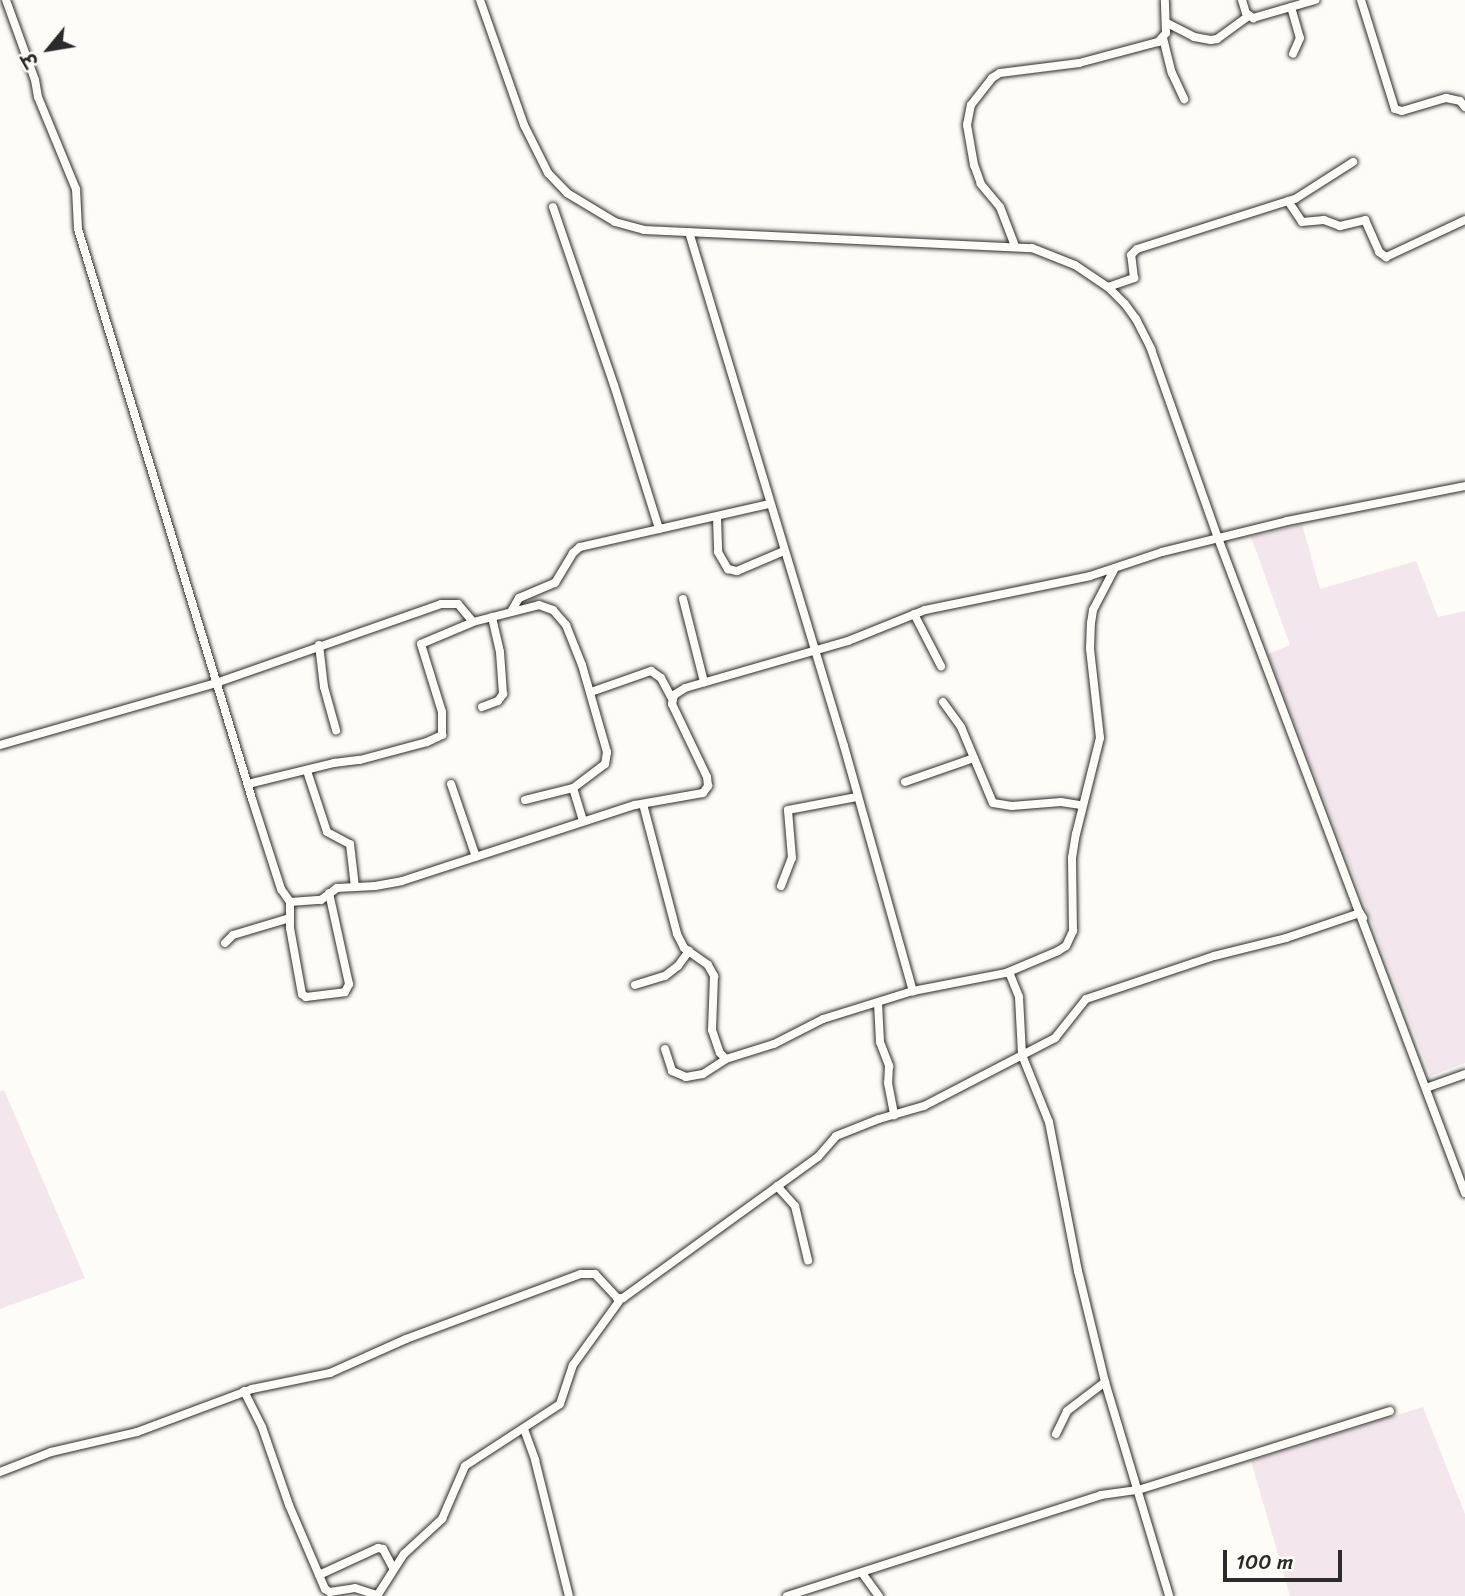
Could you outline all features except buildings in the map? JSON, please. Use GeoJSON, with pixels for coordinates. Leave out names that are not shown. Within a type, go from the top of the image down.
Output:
{"type":"FeatureCollection","features":[{"type":"Feature","properties":{"kind":"street"},"geometry":{"type":"LineString","coordinates":[[6,0],[35,80],[38,97],[76,189],[78,229],[216,683],[281,889],[290,901],[290,918],[303,996],[345,992],[349,984],[329,893]]}},
{"type":"Feature","properties":{"kind":"street"},"geometry":{"type":"LineString","coordinates":[[480,0],[524,125],[555,182],[574,198],[615,222],[644,230],[1014,246],[1044,251],[1062,258],[1108,287],[1125,304],[1144,333],[1218,538],[1465,1193]]}},
{"type":"Feature","properties":{"kind":"street"},"geometry":{"type":"LineString","coordinates":[[1165,0],[1167,23],[1163,38],[1172,73],[1184,99]]}},
{"type":"Feature","properties":{"kind":"street"},"geometry":{"type":"LineString","coordinates":[[1242,0],[1249,16]]}},
{"type":"Feature","properties":{"kind":"street"},"geometry":{"type":"LineString","coordinates":[[1249,16],[1256,18],[1315,0]]}},
{"type":"Feature","properties":{"kind":"street"},"geometry":{"type":"LineString","coordinates":[[1361,0],[1395,109],[1402,111],[1446,98],[1460,101],[1465,107]]}},
{"type":"Feature","properties":{"kind":"street"},"geometry":{"type":"LineString","coordinates":[[1291,7],[1300,38],[1293,54]]}},
{"type":"Feature","properties":{"kind":"street"},"geometry":{"type":"LineString","coordinates":[[1167,23],[1194,37],[1211,40],[1222,36],[1249,16]]}},
{"type":"Feature","properties":{"kind":"street"},"geometry":{"type":"LineString","coordinates":[[1014,246],[1000,207],[981,184],[974,165],[967,125],[974,99],[992,78],[1000,73],[1079,63],[1152,44],[1163,38]]}},
{"type":"Feature","properties":{"kind":"street"},"geometry":{"type":"LineString","coordinates":[[1108,287],[1134,278],[1131,255],[1137,248],[1288,201],[1353,162]]}},
{"type":"Feature","properties":{"kind":"street"},"geometry":{"type":"LineString","coordinates":[[1288,201],[1302,222],[1324,220],[1340,226],[1365,220],[1370,225],[1379,252],[1386,257],[1465,220]]}},
{"type":"Feature","properties":{"kind":"street"},"geometry":{"type":"LineString","coordinates":[[553,207],[614,385],[659,529]]}},
{"type":"Feature","properties":{"kind":"street"},"geometry":{"type":"LineString","coordinates":[[689,232],[913,991]]}},
{"type":"Feature","properties":{"kind":"street"},"geometry":{"type":"LineString","coordinates":[[672,699],[677,691],[814,650],[914,614],[1115,568],[1218,538],[1345,509],[1465,486]]}},
{"type":"Feature","properties":{"kind":"street"},"geometry":{"type":"LineString","coordinates":[[512,610],[519,598],[555,583],[573,553],[580,547],[770,504]]}},
{"type":"Feature","properties":{"kind":"street"},"geometry":{"type":"LineString","coordinates":[[717,518],[718,552],[728,569],[737,571],[783,551]]}},
{"type":"Feature","properties":{"kind":"street"},"geometry":{"type":"LineString","coordinates":[[665,1049],[672,1071],[686,1077],[703,1074],[726,1059],[774,1044],[823,1019],[913,991],[1009,972],[1058,951],[1070,939],[1072,859],[1081,806],[1100,737],[1090,649],[1091,623],[1093,610],[1115,568]]}},
{"type":"Feature","properties":{"kind":"street"},"geometry":{"type":"LineString","coordinates":[[683,599],[704,682]]}},
{"type":"Feature","properties":{"kind":"street"},"geometry":{"type":"LineString","coordinates":[[0,745],[216,683],[319,645],[450,602],[458,604],[472,622]]}},
{"type":"Feature","properties":{"kind":"street"},"geometry":{"type":"LineString","coordinates":[[248,784],[334,763],[360,760],[427,742],[442,735],[442,712],[421,644],[472,622],[539,605],[559,615],[591,692],[608,756],[605,764],[573,788],[526,800]]}},
{"type":"Feature","properties":{"kind":"street"},"geometry":{"type":"LineString","coordinates":[[914,614],[941,666]]}},
{"type":"Feature","properties":{"kind":"street"},"geometry":{"type":"LineString","coordinates":[[482,707],[498,701],[503,694],[492,617]]}},
{"type":"Feature","properties":{"kind":"street"},"geometry":{"type":"LineString","coordinates":[[319,645],[324,687],[336,730]]}},
{"type":"Feature","properties":{"kind":"street"},"geometry":{"type":"LineString","coordinates":[[290,901],[316,901],[337,888],[402,881],[583,821],[643,804],[699,795],[708,786],[661,678],[650,671],[591,692]]}},
{"type":"Feature","properties":{"kind":"street"},"geometry":{"type":"LineString","coordinates":[[943,702],[961,727],[993,803],[1013,806],[1061,802],[1081,806]]}},
{"type":"Feature","properties":{"kind":"street"},"geometry":{"type":"LineString","coordinates":[[905,782],[974,758]]}},
{"type":"Feature","properties":{"kind":"street"},"geometry":{"type":"LineString","coordinates":[[307,771],[327,832],[350,844],[355,887]]}},
{"type":"Feature","properties":{"kind":"street"},"geometry":{"type":"LineString","coordinates":[[451,784],[476,857]]}},
{"type":"Feature","properties":{"kind":"street"},"geometry":{"type":"LineString","coordinates":[[573,788],[583,821]]}},
{"type":"Feature","properties":{"kind":"street"},"geometry":{"type":"LineString","coordinates":[[781,886],[792,858],[788,810],[857,797]]}},
{"type":"Feature","properties":{"kind":"street"},"geometry":{"type":"LineString","coordinates":[[643,804],[677,934],[689,951],[708,965],[714,976],[712,1030],[726,1059]]}},
{"type":"Feature","properties":{"kind":"street"},"geometry":{"type":"LineString","coordinates":[[244,1391],[262,1427],[289,1506],[327,1591],[355,1588],[377,1596],[404,1554],[442,1519],[462,1469],[560,1404],[573,1365],[620,1300],[818,1157],[836,1136],[924,1106],[1023,1055],[1062,1033],[1081,1004],[1091,997],[1214,956],[1286,938],[1359,915]]}},
{"type":"Feature","properties":{"kind":"street"},"geometry":{"type":"LineString","coordinates":[[225,943],[241,932],[290,918]]}},
{"type":"Feature","properties":{"kind":"street"},"geometry":{"type":"LineString","coordinates":[[635,985],[672,972],[689,951]]}},
{"type":"Feature","properties":{"kind":"street"},"geometry":{"type":"LineString","coordinates":[[1009,972],[1019,997],[1023,1055],[1049,1122],[1078,1271],[1105,1382],[1169,1596]]}},
{"type":"Feature","properties":{"kind":"street"},"geometry":{"type":"LineString","coordinates":[[878,1003],[880,1042],[889,1066],[888,1083],[894,1115]]}},
{"type":"Feature","properties":{"kind":"street"},"geometry":{"type":"LineString","coordinates":[[1426,1088],[1465,1074]]}},
{"type":"Feature","properties":{"kind":"street"},"geometry":{"type":"LineString","coordinates":[[777,1186],[795,1206],[808,1260]]}},
{"type":"Feature","properties":{"kind":"street"},"geometry":{"type":"LineString","coordinates":[[0,1472],[51,1452],[137,1432],[244,1391],[330,1373],[406,1339],[581,1274],[595,1274],[620,1300]]}},
{"type":"Feature","properties":{"kind":"street"},"geometry":{"type":"LineString","coordinates":[[1056,1434],[1070,1408],[1105,1382]]}},
{"type":"Feature","properties":{"kind":"street"},"geometry":{"type":"LineString","coordinates":[[787,1596],[1101,1496],[1138,1490],[1390,1410]]}},
{"type":"Feature","properties":{"kind":"street"},"geometry":{"type":"LineString","coordinates":[[524,1429],[538,1471],[569,1596]]}},
{"type":"Feature","properties":{"kind":"street"},"geometry":{"type":"LineString","coordinates":[[319,1575],[378,1548],[383,1549],[394,1569]]}},
{"type":"Feature","properties":{"kind":"street"},"geometry":{"type":"LineString","coordinates":[[865,1572],[879,1596]]}},
{"type":"Feature","properties":{"kind":"shaded area"},"geometry":{"type":"Polygon","coordinates":[[[1302,524],[1320,589],[1416,561],[1438,617],[1465,611],[1465,1063],[1431,1076],[1268,654],[1290,645],[1251,537],[1302,524]]]}},
{"type":"Feature","properties":{"kind":"shaded area"},"geometry":{"type":"Polygon","coordinates":[[[4,1090],[85,1278],[0,1309],[0,1091],[4,1090]]]}},
{"type":"Feature","properties":{"kind":"shaded area"},"geometry":{"type":"Polygon","coordinates":[[[1423,1407],[1465,1514],[1465,1596],[1290,1596],[1251,1461],[1423,1407]]]}}]}
